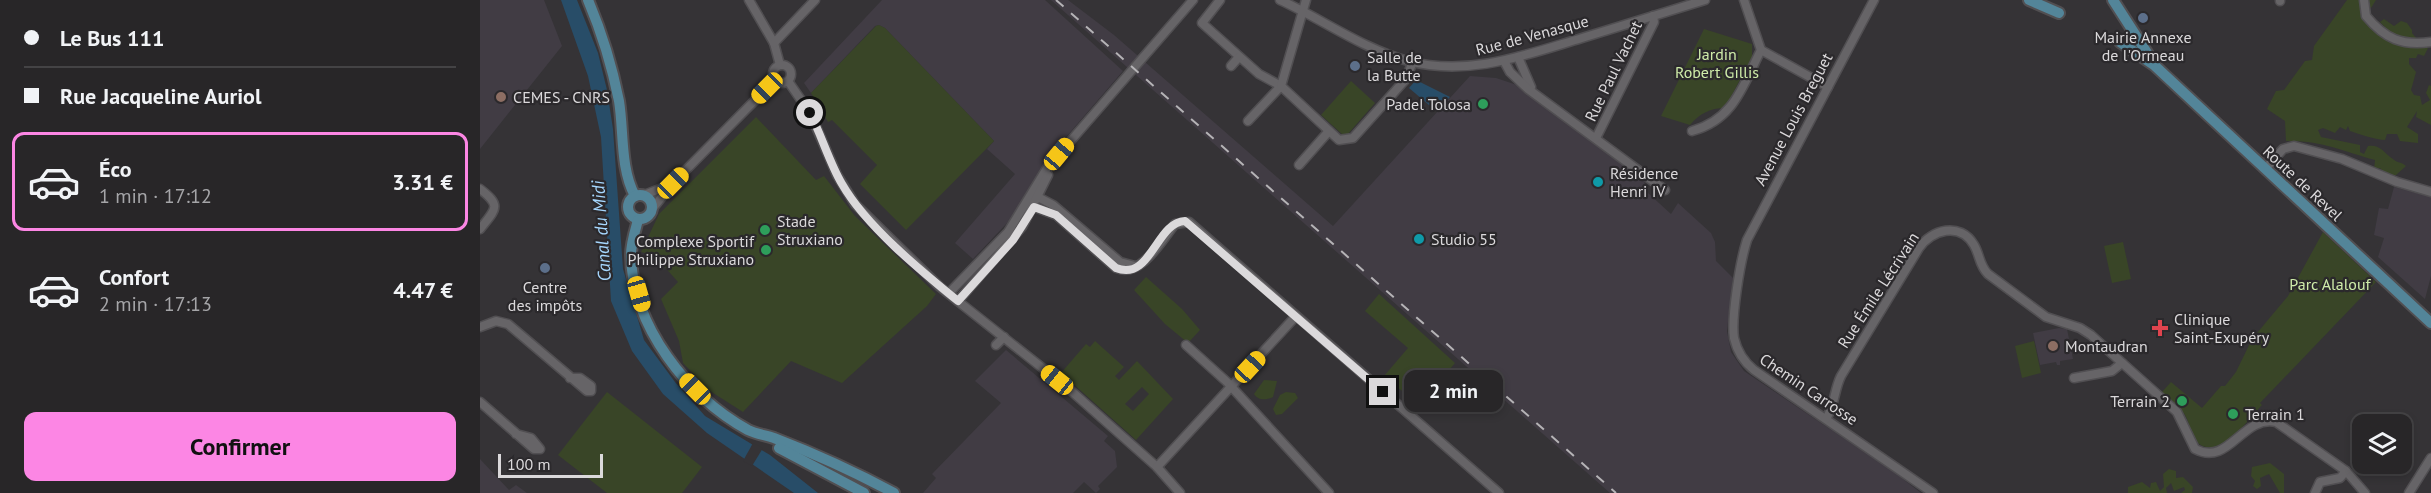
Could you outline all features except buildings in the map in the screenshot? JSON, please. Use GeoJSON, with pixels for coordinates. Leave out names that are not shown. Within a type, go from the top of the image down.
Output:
{"type":"FeatureCollection","features":[{"type":"Feature","properties":{"kind":"main road"},"geometry":{"type":"LineString","coordinates":[[588,0],[609,58],[619,102],[627,172],[640,196],[651,202],[653,208],[646,218],[638,219],[628,210],[630,200],[640,196]]}},
{"type":"Feature","properties":{"kind":"main road"},"geometry":{"type":"LineString","coordinates":[[2029,0],[2059,13]]}},
{"type":"Feature","properties":{"kind":"main road"},"geometry":{"type":"LineString","coordinates":[[2116,1],[2154,65]]}},
{"type":"Feature","properties":{"kind":"main road"},"geometry":{"type":"LineString","coordinates":[[2133,30],[2125,45],[2154,65]]}},
{"type":"Feature","properties":{"kind":"main road","name":"Route de Revel"},"geometry":{"type":"LineString","coordinates":[[2154,65],[2431,323]]}},
{"type":"Feature","properties":{"kind":"main road"},"geometry":{"type":"LineString","coordinates":[[638,219],[632,244],[632,268],[642,306],[658,340],[676,368],[704,398],[750,432],[864,493]]}},
{"type":"Feature","properties":{"kind":"main road"},"geometry":{"type":"LineString","coordinates":[[750,432],[773,438],[894,493]]}},
{"type":"Feature","properties":{"kind":"street"},"geometry":{"type":"LineString","coordinates":[[749,0],[774,43],[780,65]]}},
{"type":"Feature","properties":{"kind":"street"},"geometry":{"type":"LineString","coordinates":[[774,43],[815,0]]}},
{"type":"Feature","properties":{"kind":"street"},"geometry":{"type":"LineString","coordinates":[[958,301],[1013,240],[1052,162],[1193,0]]}},
{"type":"Feature","properties":{"kind":"street"},"geometry":{"type":"LineString","coordinates":[[1220,0],[1202,23],[1267,80],[1281,86],[1329,131],[1343,141],[1353,138],[1405,80],[1413,62]]}},
{"type":"Feature","properties":{"kind":"street","name":"Rue de Venasque"},"geometry":{"type":"LineString","coordinates":[[1280,0],[1301,13],[1413,62],[1460,68],[1504,61],[1705,0]]}},
{"type":"Feature","properties":{"kind":"street"},"geometry":{"type":"LineString","coordinates":[[1248,121],[1281,86],[1306,0]]}},
{"type":"Feature","properties":{"kind":"street"},"geometry":{"type":"LineString","coordinates":[[1744,0],[1761,51],[1828,87]]}},
{"type":"Feature","properties":{"kind":"street","name":"Avenue Louis Breguet"},"geometry":{"type":"LineString","coordinates":[[1743,254],[1750,232],[1874,0]]}},
{"type":"Feature","properties":{"kind":"street"},"geometry":{"type":"LineString","coordinates":[[2364,0],[2370,20],[2397,41],[2410,45],[2431,42]]}},
{"type":"Feature","properties":{"kind":"street","name":"Rue Paul Vachet"},"geometry":{"type":"LineString","coordinates":[[1596,138],[1654,22],[1653,16]]}},
{"type":"Feature","properties":{"kind":"street"},"geometry":{"type":"LineString","coordinates":[[1692,131],[1707,127],[1729,111],[1761,51]]}},
{"type":"Feature","properties":{"kind":"street"},"geometry":{"type":"LineString","coordinates":[[1231,66],[1239,57]]}},
{"type":"Feature","properties":{"kind":"street"},"geometry":{"type":"LineString","coordinates":[[1518,57],[1527,81],[1539,97]]}},
{"type":"Feature","properties":{"kind":"street"},"geometry":{"type":"LineString","coordinates":[[1504,61],[1512,74],[1539,97],[1665,190]]}},
{"type":"Feature","properties":{"kind":"street"},"geometry":{"type":"LineString","coordinates":[[775,80],[773,72],[780,65]]}},
{"type":"Feature","properties":{"kind":"street"},"geometry":{"type":"LineString","coordinates":[[780,65],[790,69],[788,81],[810,113],[837,175],[849,195],[899,249],[1157,467],[1180,493]]}},
{"type":"Feature","properties":{"kind":"street"},"geometry":{"type":"LineString","coordinates":[[775,80],[782,83],[788,81]]}},
{"type":"Feature","properties":{"kind":"street"},"geometry":{"type":"LineString","coordinates":[[653,208],[673,183],[775,80]]}},
{"type":"Feature","properties":{"kind":"street"},"geometry":{"type":"LineString","coordinates":[[1299,165],[1329,131]]}},
{"type":"Feature","properties":{"kind":"street"},"geometry":{"type":"LineString","coordinates":[[2265,169],[2283,149],[2294,146],[2342,159],[2397,182],[2431,192]]}},
{"type":"Feature","properties":{"kind":"street"},"geometry":{"type":"LineString","coordinates":[[640,196],[673,183]]}},
{"type":"Feature","properties":{"kind":"street"},"geometry":{"type":"LineString","coordinates":[[480,189],[495,202],[492,214],[480,229]]}},
{"type":"Feature","properties":{"kind":"street"},"geometry":{"type":"LineString","coordinates":[[1036,195],[1053,205],[1120,262],[1131,266],[1141,264]]}},
{"type":"Feature","properties":{"kind":"street"},"geometry":{"type":"LineString","coordinates":[[949,293],[1031,206]]}},
{"type":"Feature","properties":{"kind":"street"},"geometry":{"type":"LineString","coordinates":[[1031,206],[1056,215],[1116,268],[1128,271],[1141,264],[1175,224],[1189,222],[1499,493]]}},
{"type":"Feature","properties":{"kind":"street","name":"Rue Émile Lécrivain"},"geometry":{"type":"LineString","coordinates":[[1826,419],[1834,406],[1836,388],[1841,376],[1918,248],[1925,239],[1940,231],[1952,231],[1968,237],[1982,267],[1988,274],[2046,317],[2084,330],[2122,363],[2177,412],[2185,424],[2190,442],[2200,451],[2213,454],[2253,425],[2272,421],[2286,427],[2346,471],[2365,493]]}},
{"type":"Feature","properties":{"kind":"street","name":"Chemin Carrosse"},"geometry":{"type":"LineString","coordinates":[[1743,254],[1734,330],[1738,350],[1754,370],[1933,493]]}},
{"type":"Feature","properties":{"kind":"street"},"geometry":{"type":"LineString","coordinates":[[1157,467],[1296,316]]}},
{"type":"Feature","properties":{"kind":"street"},"geometry":{"type":"LineString","coordinates":[[480,327],[496,321],[508,324],[570,378]]}},
{"type":"Feature","properties":{"kind":"street"},"geometry":{"type":"LineString","coordinates":[[996,345],[1004,337]]}},
{"type":"Feature","properties":{"kind":"street"},"geometry":{"type":"LineString","coordinates":[[1186,345],[1232,387],[1329,493]]}},
{"type":"Feature","properties":{"kind":"street"},"geometry":{"type":"LineString","coordinates":[[2074,378],[2112,371],[2122,363]]}},
{"type":"Feature","properties":{"kind":"street"},"geometry":{"type":"LineString","coordinates":[[480,402],[516,434]]}},
{"type":"Feature","properties":{"kind":"street"},"geometry":{"type":"LineString","coordinates":[[2409,493],[2431,458]]}},
{"type":"Feature","properties":{"kind":"street"},"geometry":{"type":"LineString","coordinates":[[2315,493],[2320,482],[2340,478],[2346,471]]}},
{"type":"Feature","properties":{"kind":"street","name":"Chemin Carrosse"},"geometry":{"type":"LineString","coordinates":[[1919,483],[1928,493]]}},
{"type":"Feature","properties":{"kind":"shaded area","name":"CEMES - CNRS"},"geometry":{"type":"Polygon","coordinates":[[[480,0],[544,0],[562,46],[480,149],[480,0]]]}},
{"type":"Feature","properties":{"kind":"shaded area"},"geometry":{"type":"Polygon","coordinates":[[[882,0],[1045,0],[1123,71],[1055,150],[1009,221],[973,259],[955,243],[1015,174],[987,149],[994,141],[885,28],[879,25],[875,26],[811,93],[804,83],[882,0]]]}},
{"type":"Feature","properties":{"kind":"shaded area"},"geometry":{"type":"Polygon","coordinates":[[[1051,0],[1068,0],[1114,35],[1333,226],[1470,76],[1496,78],[1517,85],[1644,181],[1648,193],[1671,214],[1678,203],[1711,233],[1715,242],[1716,261],[1733,278],[1727,331],[1731,352],[1744,371],[1894,472],[1921,493],[1610,493],[1051,0]]]}},
{"type":"Feature","properties":{"kind":"shaded area"},"geometry":{"type":"Polygon","coordinates":[[[2394,187],[2431,197],[2431,276],[2425,299],[2378,257],[2384,238],[2374,235],[2379,208],[2388,209],[2394,187]]]}},
{"type":"Feature","properties":{"kind":"shaded area","name":"Montaudran"},"geometry":{"type":"Polygon","coordinates":[[[2059,328],[2067,329],[2073,359],[2060,361],[2060,365],[2056,362],[2040,365],[2033,333],[2059,328]]]}},
{"type":"Feature","properties":{"kind":"shaded area"},"geometry":{"type":"Polygon","coordinates":[[[1006,350],[1108,436],[1104,441],[1115,451],[1117,467],[1098,486],[1100,489],[1096,493],[1084,482],[1073,493],[923,493],[936,478],[932,474],[1001,403],[975,381],[1006,350]]]}},
{"type":"Feature","properties":{"kind":"shaded area"},"geometry":{"type":"Polygon","coordinates":[[[480,459],[509,490],[516,485],[527,493],[480,493],[480,459]]]}},
{"type":"Feature","properties":{"kind":"green space"},"geometry":{"type":"Polygon","coordinates":[[[2347,0],[2376,0],[2371,8],[2368,4],[2365,10],[2386,36],[2389,31],[2380,22],[2384,19],[2394,26],[2401,21],[2407,23],[2412,30],[2417,39],[2416,47],[2428,48],[2424,56],[2418,54],[2416,58],[2409,58],[2409,64],[2416,72],[2411,90],[2414,95],[2420,96],[2422,105],[2430,100],[2426,93],[2429,85],[2431,86],[2431,125],[2416,117],[2417,111],[2407,127],[2418,134],[2418,143],[2400,141],[2397,134],[2387,134],[2385,140],[2373,138],[2350,131],[2348,126],[2346,130],[2340,127],[2335,133],[2323,128],[2318,130],[2321,137],[2360,145],[2360,152],[2364,154],[2368,146],[2376,146],[2406,166],[2396,175],[2388,178],[2380,168],[2374,170],[2375,160],[2321,144],[2286,141],[2285,121],[2267,109],[2276,91],[2284,90],[2305,61],[2312,60],[2314,46],[2347,0]]]}},
{"type":"Feature","properties":{"kind":"green space"},"geometry":{"type":"Polygon","coordinates":[[[879,25],[885,28],[994,141],[906,230],[860,184],[877,165],[832,120],[828,122],[811,93],[879,25]]]}},
{"type":"Feature","properties":{"kind":"green space","name":"Jardin Robert Gillis"},"geometry":{"type":"Polygon","coordinates":[[[1704,29],[1752,44],[1752,57],[1725,108],[1705,112],[1690,125],[1661,116],[1704,29]]]}},
{"type":"Feature","properties":{"kind":"green space"},"geometry":{"type":"Polygon","coordinates":[[[1351,81],[1375,103],[1347,135],[1343,135],[1321,115],[1351,81]]]}},
{"type":"Feature","properties":{"kind":"green space","name":"Complexe Sportif Philippe Struxiano"},"geometry":{"type":"Polygon","coordinates":[[[756,117],[816,180],[824,176],[855,216],[936,294],[927,306],[842,383],[791,361],[743,412],[710,391],[683,363],[679,341],[661,299],[678,282],[655,256],[641,252],[659,214],[756,117]]]}},
{"type":"Feature","properties":{"kind":"green space","name":"Parc Alalouf"},"geometry":{"type":"Polygon","coordinates":[[[2323,232],[2376,282],[2260,403],[2262,405],[2241,429],[2223,443],[2213,447],[2204,447],[2194,438],[2183,412],[2162,392],[2171,382],[2202,408],[2221,386],[2225,386],[2236,372],[2252,339],[2288,296],[2323,232]]]}},
{"type":"Feature","properties":{"kind":"green space"},"geometry":{"type":"Polygon","coordinates":[[[2123,242],[2131,279],[2112,283],[2104,246],[2123,242]]]}},
{"type":"Feature","properties":{"kind":"green space"},"geometry":{"type":"Polygon","coordinates":[[[1146,277],[1182,309],[1200,330],[1188,343],[1165,324],[1134,290],[1146,277]]]}},
{"type":"Feature","properties":{"kind":"green space"},"geometry":{"type":"Polygon","coordinates":[[[1379,294],[1455,363],[1419,405],[1384,376],[1408,348],[1365,311],[1379,294]]]}},
{"type":"Feature","properties":{"kind":"green space"},"geometry":{"type":"Polygon","coordinates":[[[1095,341],[1124,367],[1115,376],[1119,380],[1137,361],[1173,399],[1136,440],[1061,373],[1086,344],[1090,347],[1095,341]],[[1142,387],[1125,404],[1133,411],[1149,394],[1142,387]]]}},
{"type":"Feature","properties":{"kind":"green space"},"geometry":{"type":"Polygon","coordinates":[[[2034,341],[2041,373],[2022,378],[2015,346],[2034,341]]]}},
{"type":"Feature","properties":{"kind":"green space"},"geometry":{"type":"Polygon","coordinates":[[[1264,380],[1277,381],[1273,397],[1268,399],[1258,398],[1254,394],[1264,380]]]}},
{"type":"Feature","properties":{"kind":"green space"},"geometry":{"type":"Polygon","coordinates":[[[607,392],[702,467],[682,493],[607,493],[558,455],[607,392]]]}},
{"type":"Feature","properties":{"kind":"green space"},"geometry":{"type":"Polygon","coordinates":[[[1286,392],[1295,393],[1298,398],[1282,414],[1276,415],[1273,409],[1280,395],[1286,392]]]}},
{"type":"Feature","properties":{"kind":"green space"},"geometry":{"type":"Polygon","coordinates":[[[2270,463],[2284,474],[2284,493],[2280,493],[2269,474],[2260,478],[2261,486],[2257,489],[2253,486],[2255,481],[2251,476],[2252,467],[2270,463]]]}},
{"type":"Feature","properties":{"kind":"green space"},"geometry":{"type":"Polygon","coordinates":[[[2169,469],[2176,471],[2176,478],[2183,477],[2193,487],[2192,493],[2181,493],[2185,490],[2184,487],[2174,491],[2171,483],[2166,488],[2167,493],[2128,493],[2128,487],[2142,482],[2150,488],[2151,483],[2156,482],[2160,491],[2164,487],[2163,474],[2169,469]]]}},
{"type":"Feature","properties":{"kind":"water"},"geometry":{"type":"Polygon","coordinates":[[[561,0],[577,0],[598,53],[613,129],[623,269],[644,340],[675,382],[705,416],[770,455],[818,493],[794,493],[707,433],[663,394],[632,351],[611,301],[601,137],[588,76],[561,0]]]}},
{"type":"Feature","properties":{"kind":"water"},"geometry":{"type":"Polygon","coordinates":[[[1416,80],[1450,97],[1436,111],[1409,88],[1416,80]]]}},
{"type":"Feature","properties":{"kind":"pier"},"geometry":{"type":"Polygon","coordinates":[[[753,443],[763,448],[752,466],[743,461],[753,443]]]}},
{"type":"Feature","properties":{"kind":"railway"},"geometry":{"type":"LineString","coordinates":[[1056,0],[1616,493]]}},
{"type":"Feature","properties":{"kind":"place","name":"Mairie Annexe de l'Ormeau"},"geometry":{"type":"Point","coordinates":[2143,18]}},
{"type":"Feature","properties":{"kind":"place","name":"Salle de la Butte"},"geometry":{"type":"Point","coordinates":[1355,66]}},
{"type":"Feature","properties":{"kind":"place","name":"CEMES - CNRS"},"geometry":{"type":"Point","coordinates":[501,97]}},
{"type":"Feature","properties":{"kind":"place","name":"Padel Tolosa"},"geometry":{"type":"Point","coordinates":[1483,104]}},
{"type":"Feature","properties":{"kind":"place","name":"Résidence Henri IV"},"geometry":{"type":"Point","coordinates":[1598,182]}},
{"type":"Feature","properties":{"kind":"place","name":"Stade Struxiano"},"geometry":{"type":"Point","coordinates":[765,230]}},
{"type":"Feature","properties":{"kind":"place","name":"Studio 55"},"geometry":{"type":"Point","coordinates":[1419,239]}},
{"type":"Feature","properties":{"kind":"place","name":"Complexe Sportif Philippe Struxiano"},"geometry":{"type":"Point","coordinates":[766,250]}},
{"type":"Feature","properties":{"kind":"place","name":"Centre des impôts"},"geometry":{"type":"Point","coordinates":[545,268]}},
{"type":"Feature","properties":{"kind":"place","name":"Clinique Saint-Exupéry"},"geometry":{"type":"Point","coordinates":[2160,328]}},
{"type":"Feature","properties":{"kind":"place","name":"Montaudran"},"geometry":{"type":"Point","coordinates":[2053,346]}},
{"type":"Feature","properties":{"kind":"place","name":"Terrain 2"},"geometry":{"type":"Point","coordinates":[2182,401]}},
{"type":"Feature","properties":{"kind":"place","name":"Terrain 1"},"geometry":{"type":"Point","coordinates":[2233,414]}},
{"type":"Feature","properties":{"kind":"route"},"geometry":{"type":"LineString","coordinates":[[810,113],[837,175],[855,204],[899,249],[958,301],[1013,240],[1034,207],[1056,215],[1116,268],[1124,271],[1138,267],[1175,224],[1185,221],[1194,226],[1383,392]]}},
{"type":"Feature","properties":{"kind":"water label","name":"Canal du Midi"},"geometry":{"type":"Point","coordinates":[601,231]}}]}
